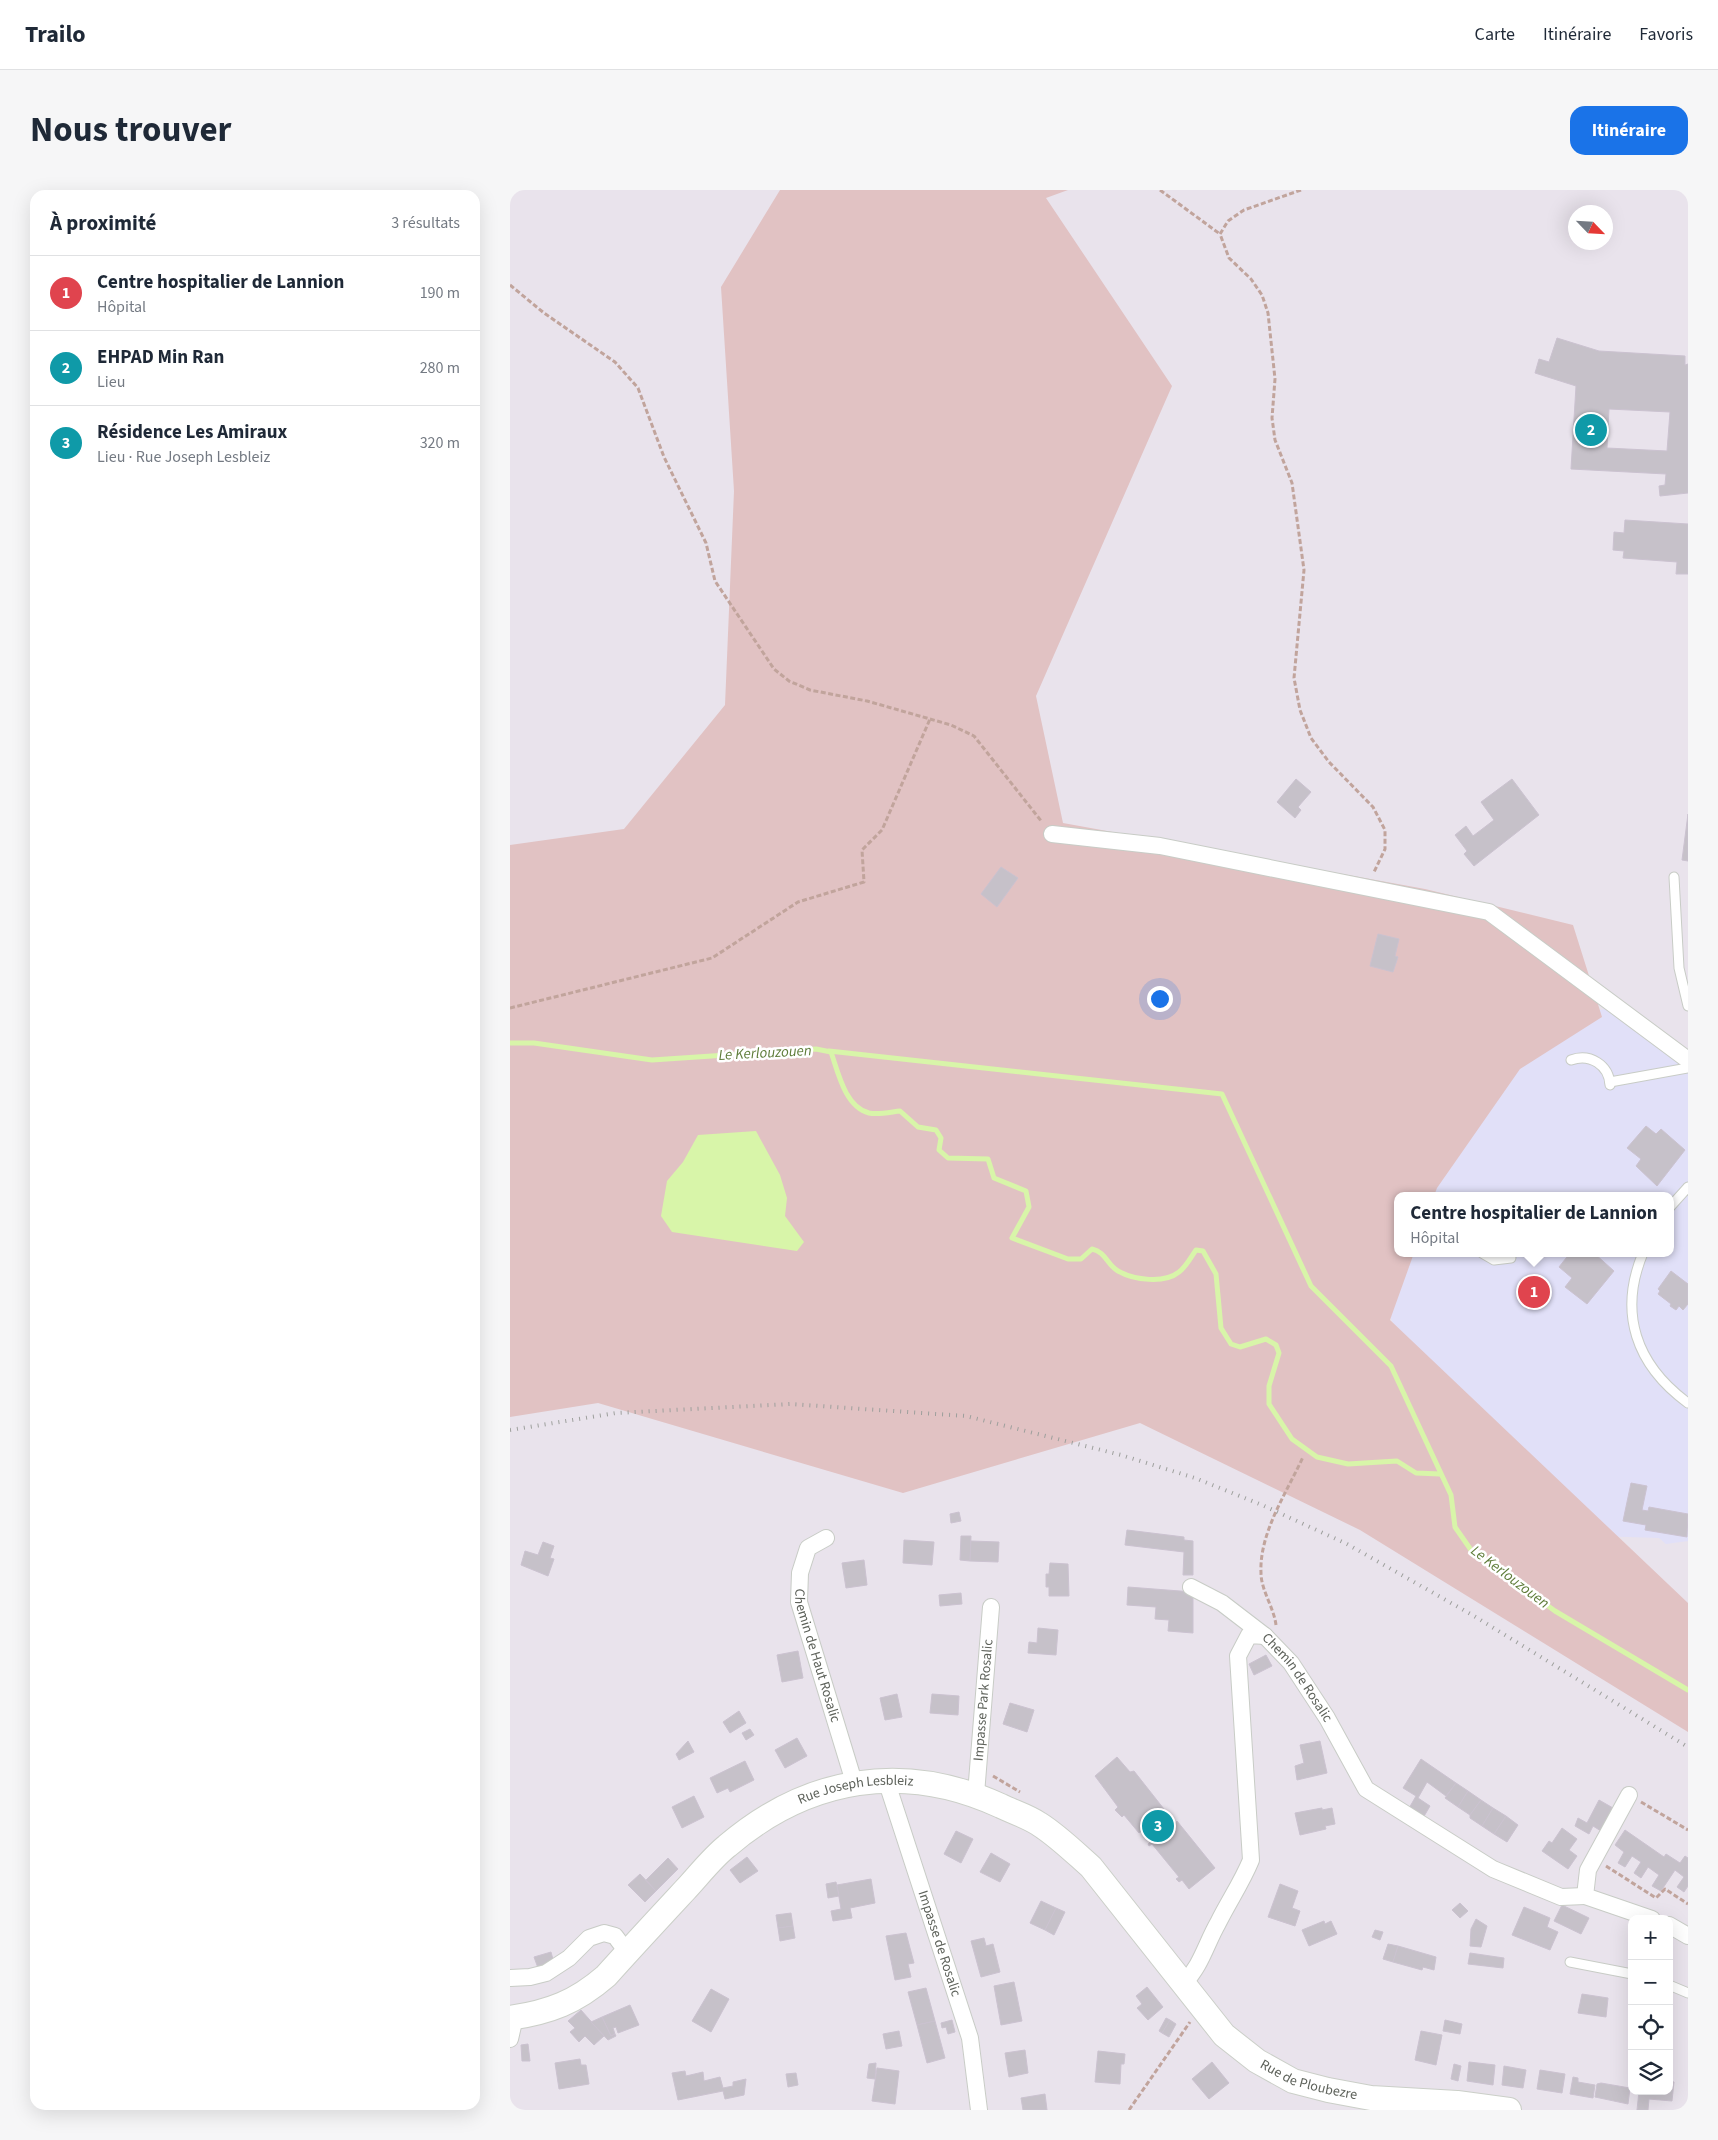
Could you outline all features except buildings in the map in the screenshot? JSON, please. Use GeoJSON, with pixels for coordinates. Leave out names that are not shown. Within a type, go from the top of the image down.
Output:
{"type":"FeatureCollection","features":[{"type":"Feature","properties":{"kind":"main road","name":"Rue Joseph Lesbleiz"},"geometry":{"type":"LineString","coordinates":[[512,2025],[567,2004],[588,1992],[606,1976],[726,1846],[751,1827],[796,1800],[854,1782],[886,1780],[929,1782],[976,1794],[1038,1823],[1091,1867],[1194,1996]]}},
{"type":"Feature","properties":{"kind":"main road","name":"Rue de Ploubezre"},"geometry":{"type":"LineString","coordinates":[[1194,1996],[1224,2035],[1257,2061],[1293,2081],[1371,2098],[1457,2107],[1509,2110]]}},
{"type":"Feature","properties":{"kind":"street"},"geometry":{"type":"LineString","coordinates":[[1052,834],[1160,846],[1489,912],[1688,1060]]}},
{"type":"Feature","properties":{"kind":"street","name":"Chemin de Haut Rosalic"},"geometry":{"type":"LineString","coordinates":[[826,1538],[808,1548],[800,1573],[799,1602],[854,1782]]}},
{"type":"Feature","properties":{"kind":"street"},"geometry":{"type":"LineString","coordinates":[[1191,1587],[1222,1603],[1265,1636]]}},
{"type":"Feature","properties":{"kind":"street","name":"Impasse Park Rosalic"},"geometry":{"type":"LineString","coordinates":[[976,1794],[991,1607]]}},
{"type":"Feature","properties":{"kind":"street","name":"Chemin de Rosalic"},"geometry":{"type":"LineString","coordinates":[[1194,1996],[1200,1964],[1217,1923],[1242,1881],[1251,1860],[1238,1656],[1249,1635],[1265,1636],[1290,1663],[1328,1718],[1366,1789],[1493,1869],[1561,1897],[1585,1896],[1640,1915]]}},
{"type":"Feature","properties":{"kind":"street","name":"Impasse de Rosalic"},"geometry":{"type":"LineString","coordinates":[[886,1780],[970,2038],[979,2110]]}},
{"type":"Feature","properties":{"kind":"street"},"geometry":{"type":"LineString","coordinates":[[1585,1896],[1588,1870],[1629,1795]]}},
{"type":"Feature","properties":{"kind":"street"},"geometry":{"type":"LineString","coordinates":[[1673,1927],[1688,1936]]}},
{"type":"Feature","properties":{"kind":"street"},"geometry":{"type":"LineString","coordinates":[[510,1978],[530,1977],[546,1973],[568,1958],[589,1938],[604,1934],[615,1936],[627,1952]]}},
{"type":"Feature","properties":{"kind":"lane"},"geometry":{"type":"LineString","coordinates":[[1674,878],[1680,982],[1688,1006]]}},
{"type":"Feature","properties":{"kind":"lane"},"geometry":{"type":"LineString","coordinates":[[1571,1060],[1585,1058],[1599,1063],[1608,1075],[1610,1084],[1688,1068]]}},
{"type":"Feature","properties":{"kind":"lane"},"geometry":{"type":"LineString","coordinates":[[1674,1203],[1688,1187]]}},
{"type":"Feature","properties":{"kind":"lane"},"geometry":{"type":"LineString","coordinates":[[1489,1257],[1494,1260],[1511,1258]]}},
{"type":"Feature","properties":{"kind":"lane"},"geometry":{"type":"LineString","coordinates":[[1641,1257],[1634,1275],[1631,1304],[1634,1326],[1642,1353],[1661,1378],[1688,1403]]}},
{"type":"Feature","properties":{"kind":"lane"},"geometry":{"type":"LineString","coordinates":[[1570,1962],[1628,1973]]}},
{"type":"Feature","properties":{"kind":"lane"},"geometry":{"type":"LineString","coordinates":[[1673,1987],[1688,1993]]}},
{"type":"Feature","properties":{"kind":"path"},"geometry":{"type":"LineString","coordinates":[[1160,190],[1220,234],[1229,258],[1251,279],[1262,295],[1268,313],[1275,379],[1272,418],[1275,440],[1292,483],[1304,570],[1294,678],[1300,710],[1311,738],[1328,762],[1373,807],[1384,830],[1385,849],[1367,886]]}},
{"type":"Feature","properties":{"kind":"path"},"geometry":{"type":"LineString","coordinates":[[1220,234],[1228,221],[1244,210],[1301,190]]}},
{"type":"Feature","properties":{"kind":"path"},"geometry":{"type":"LineString","coordinates":[[510,285],[544,313],[615,362],[638,388],[664,456],[706,543],[715,581],[774,669],[789,681],[810,690],[867,701],[952,725],[974,736],[1052,834]]}},
{"type":"Feature","properties":{"kind":"path"},"geometry":{"type":"LineString","coordinates":[[510,1008],[712,958],[798,902],[864,882],[862,850],[882,830],[930,719]]}},
{"type":"Feature","properties":{"kind":"path"},"geometry":{"type":"LineString","coordinates":[[1265,1636],[1277,1624],[1260,1574],[1264,1551],[1271,1525],[1303,1457]]}},
{"type":"Feature","properties":{"kind":"path"},"geometry":{"type":"LineString","coordinates":[[1629,1795],[1688,1830]]}},
{"type":"Feature","properties":{"kind":"path"},"geometry":{"type":"LineString","coordinates":[[1594,1858],[1656,1898],[1665,1889],[1688,1904]]}},
{"type":"Feature","properties":{"kind":"path"},"geometry":{"type":"LineString","coordinates":[[1129,2110],[1194,1996]]}},
{"type":"Feature","properties":{"kind":"shaded area"},"geometry":{"type":"Polygon","coordinates":[[[780,190],[1068,190],[1046,198],[1172,386],[1036,696],[1063,823],[1425,889],[1573,925],[1602,1017],[1520,1069],[1436,1192],[1394,1192],[1394,1257],[1413,1257],[1390,1320],[1688,1603],[1688,1732],[1360,1530],[1140,1423],[903,1493],[598,1403],[510,1417],[510,845],[624,829],[725,705],[734,491],[721,287],[780,190]]]}},
{"type":"Feature","properties":{"kind":"shaded area"},"geometry":{"type":"Polygon","coordinates":[[[1609,1008],[1688,1063],[1688,1541],[1666,1544],[1659,1538],[1595,1536],[1396,1331],[1365,1253],[1394,1253],[1394,1257],[1674,1257],[1674,1192],[1424,1192],[1536,1040],[1575,1016],[1609,1008]]]}},
{"type":"Feature","properties":{"kind":"shaded area"},"geometry":{"type":"Polygon","coordinates":[[[756,1131],[780,1175],[787,1198],[785,1216],[804,1242],[797,1251],[672,1232],[661,1216],[667,1181],[683,1162],[698,1135],[756,1131]]]}},
{"type":"Feature","properties":{"kind":"waterway","name":"Le Kerlouzouen"},"geometry":{"type":"LineString","coordinates":[[510,1043],[534,1043],[652,1060],[816,1049],[831,1052],[848,1096],[861,1109],[873,1114],[900,1111],[918,1127],[936,1130],[941,1138],[939,1150],[948,1158],[988,1159],[994,1178],[1026,1191],[1029,1207],[1012,1238],[1068,1259],[1081,1259],[1092,1249],[1100,1253],[1118,1271],[1132,1277],[1149,1279],[1173,1276],[1184,1267],[1196,1250],[1203,1251],[1216,1274],[1221,1328],[1231,1344],[1240,1347],[1266,1339],[1276,1345],[1279,1353],[1269,1386],[1269,1404],[1292,1439],[1317,1457],[1348,1464],[1397,1461],[1416,1473],[1440,1474]]}},
{"type":"Feature","properties":{"kind":"waterway"},"geometry":{"type":"LineString","coordinates":[[829,1051],[1222,1094],[1311,1286],[1391,1366],[1451,1495],[1455,1527],[1471,1550],[1555,1611],[1688,1690]]}},
{"type":"Feature","properties":{"kind":"railway"},"geometry":{"type":"LineString","coordinates":[[510,1430],[616,1413],[790,1404],[966,1416],[1121,1455],[1195,1478],[1262,1505],[1347,1544],[1474,1616],[1688,1747]]}},
{"type":"Feature","properties":{"kind":"place","name":"EHPAD Min Ran"},"geometry":{"type":"Point","coordinates":[1591,430]}},
{"type":"Feature","properties":{"kind":"place","name":"Centre hospitalier de Lannion"},"geometry":{"type":"Point","coordinates":[1534,1292]}},
{"type":"Feature","properties":{"kind":"place","name":"Résidence Les Amiraux"},"geometry":{"type":"Point","coordinates":[1158,1826]}}]}
